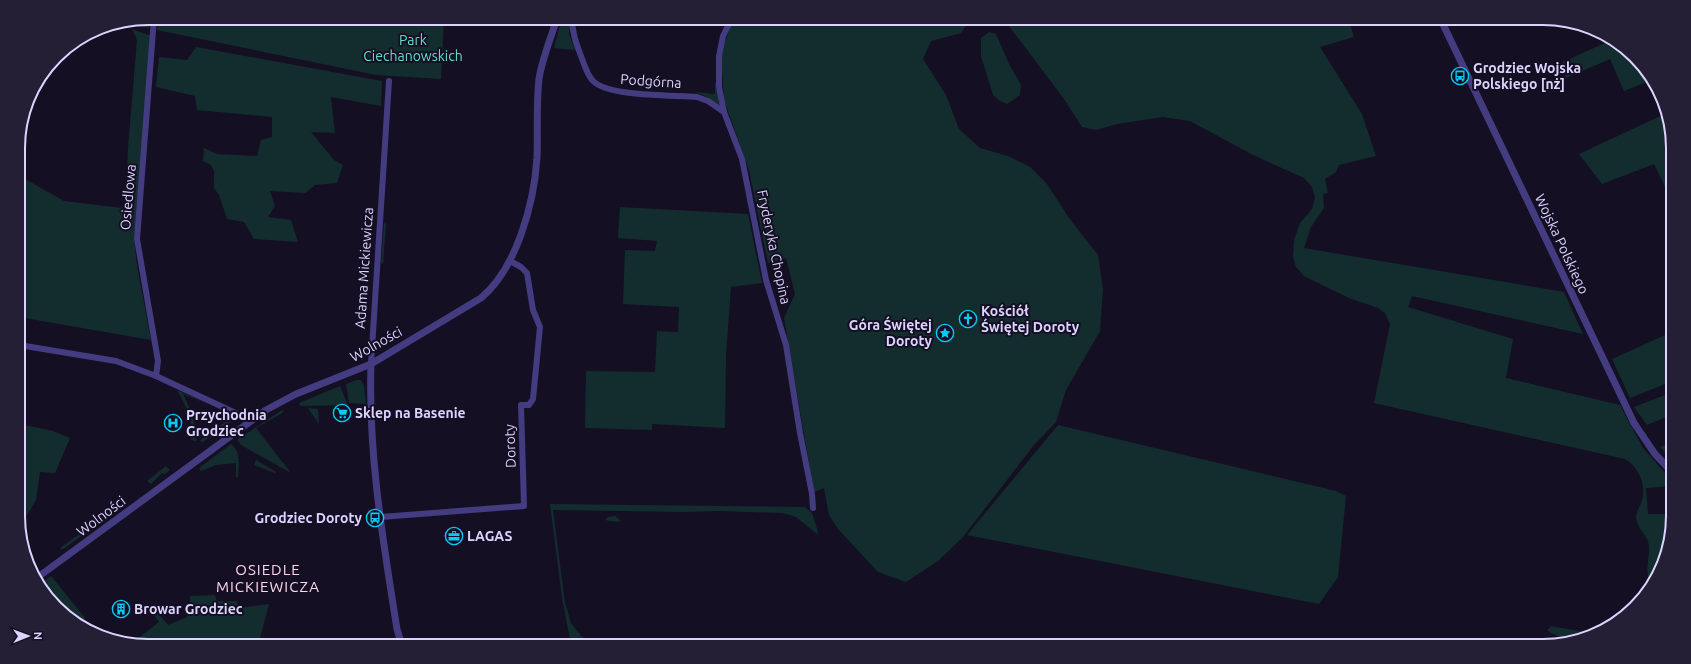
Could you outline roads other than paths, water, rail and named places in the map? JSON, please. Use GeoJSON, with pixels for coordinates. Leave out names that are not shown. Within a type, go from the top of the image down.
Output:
{"type":"FeatureCollection","features":[{"type":"Feature","properties":{"kind":"street","name":"Osiedlowa"},"geometry":{"type":"LineString","coordinates":[[153,25],[136,239],[158,361],[156,376]]}},
{"type":"Feature","properties":{"kind":"street","name":"Wolności"},"geometry":{"type":"LineString","coordinates":[[41,576],[266,410],[296,394],[371,364],[481,298],[498,282],[510,261],[520,235],[534,180],[538,145],[539,79],[555,25]]}},
{"type":"Feature","properties":{"kind":"street","name":"Podgórna"},"geometry":{"type":"LineString","coordinates":[[572,25],[573,36],[587,72],[592,81],[600,86],[627,93],[697,97],[708,100],[724,112]]}},
{"type":"Feature","properties":{"kind":"street","name":"Fryderyka Chopina"},"geometry":{"type":"LineString","coordinates":[[728,25],[723,36],[719,56],[719,87],[724,112],[742,159],[766,280],[786,345],[800,433],[812,494],[813,508]]}},
{"type":"Feature","properties":{"kind":"street","name":"Wojska Polskiego"},"geometry":{"type":"LineString","coordinates":[[1443,25],[1634,423],[1655,454],[1666,466]]}},
{"type":"Feature","properties":{"kind":"street","name":"Adama Mickiewicza"},"geometry":{"type":"LineString","coordinates":[[389,81],[371,364],[372,442],[380,517],[397,629],[400,639]]}},
{"type":"Feature","properties":{"kind":"street","name":"Doroty"},"geometry":{"type":"LineString","coordinates":[[380,517],[524,506],[521,405],[529,404],[533,399],[540,327],[533,310],[526,273],[521,267],[510,261]]}},
{"type":"Feature","properties":{"kind":"street"},"geometry":{"type":"LineString","coordinates":[[25,346],[116,361],[156,376],[240,415],[248,423]]}},
{"type":"Feature","properties":{"kind":"place","name":"Grodziec Wojska Polskiego [nż]"},"geometry":{"type":"Point","coordinates":[1460,76]}},
{"type":"Feature","properties":{"kind":"place","name":"Kościół Świętej Doroty"},"geometry":{"type":"Point","coordinates":[968,319]}},
{"type":"Feature","properties":{"kind":"place","name":"Góra Świętej Doroty"},"geometry":{"type":"Point","coordinates":[945,333]}},
{"type":"Feature","properties":{"kind":"place","name":"Sklep na Basenie"},"geometry":{"type":"Point","coordinates":[342,413]}},
{"type":"Feature","properties":{"kind":"place","name":"Przychodnia Grodziec"},"geometry":{"type":"Point","coordinates":[173,423]}},
{"type":"Feature","properties":{"kind":"place","name":"Grodziec Doroty"},"geometry":{"type":"Point","coordinates":[375,518]}},
{"type":"Feature","properties":{"kind":"place","name":"LAGAS"},"geometry":{"type":"Point","coordinates":[454,536]}},
{"type":"Feature","properties":{"kind":"place","name":"Browar Grodziec"},"geometry":{"type":"Point","coordinates":[121,609]}},
{"type":"Feature","properties":{"kind":"district","name":"OSIEDLE MICKIEWICZA"},"geometry":{"type":"Point","coordinates":[268,578]}},
{"type":"Feature","properties":{"kind":"park label","name":"Park Ciechanowskich"},"geometry":{"type":"Point","coordinates":[413,48]}}]}
